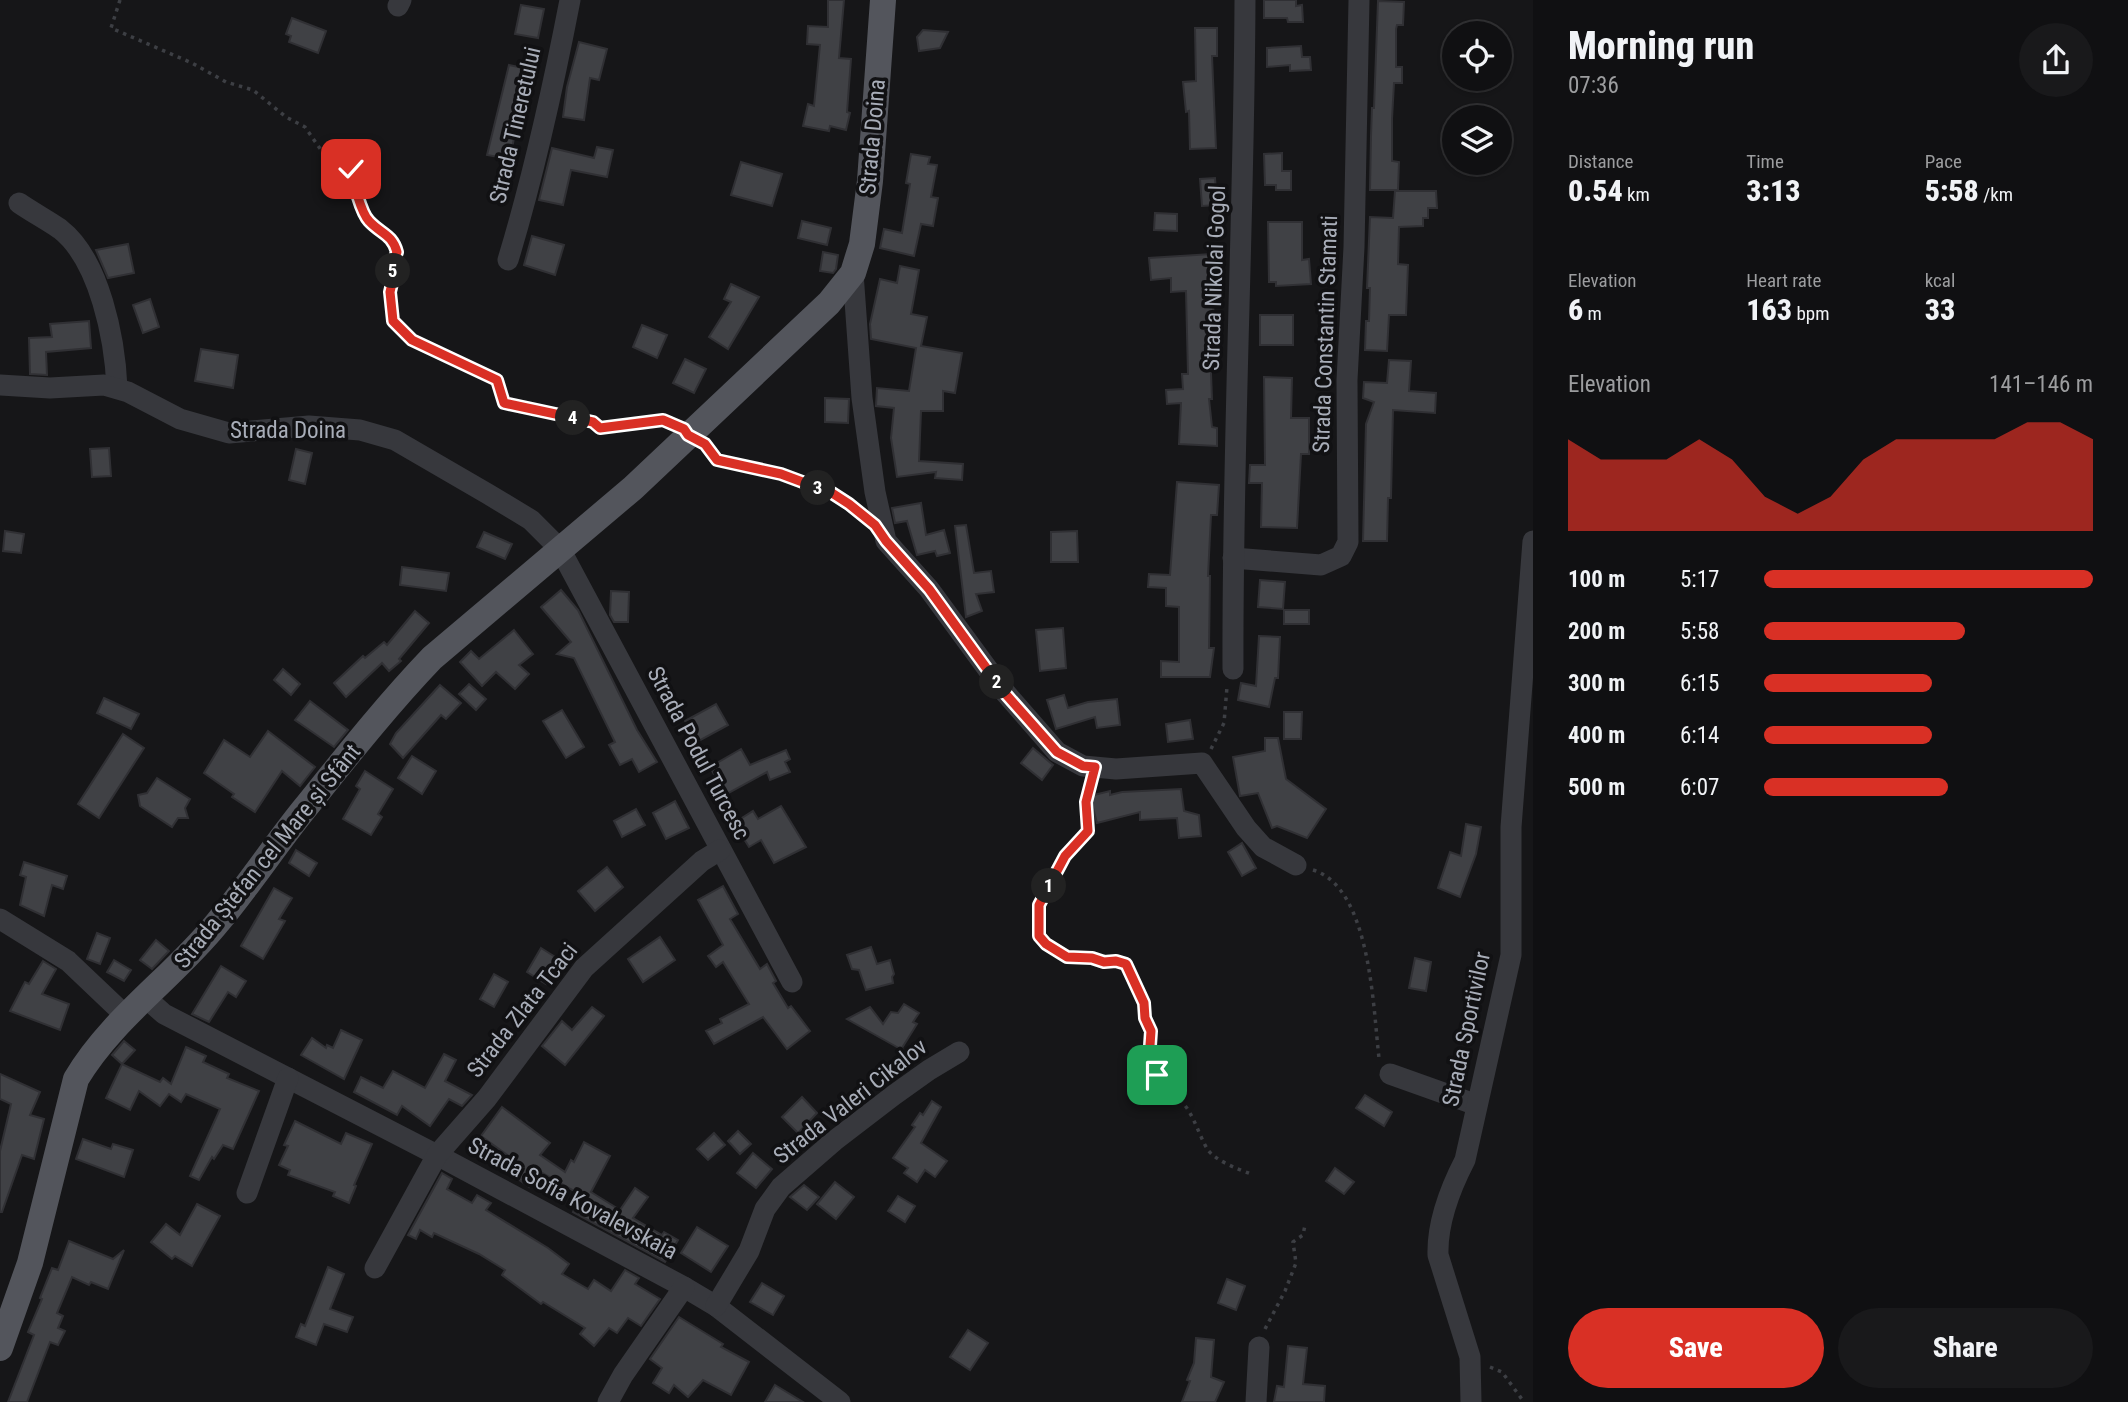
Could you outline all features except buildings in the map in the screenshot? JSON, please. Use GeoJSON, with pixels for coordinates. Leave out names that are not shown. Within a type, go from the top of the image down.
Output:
{"type":"FeatureCollection","features":[{"type":"Feature","properties":{"kind":"main road","name":"Strada Doina"},"geometry":{"type":"LineString","coordinates":[[634,488],[829,303],[853,273],[862,244],[870,181],[883,0]]}},
{"type":"Feature","properties":{"kind":"main road","name":"Strada Ștefan cel Mare și Sfânt"},"geometry":{"type":"LineString","coordinates":[[0,1348],[30,1263],[76,1079],[88,1057],[184,962],[218,922],[304,808],[408,683],[454,638],[634,488]]}},
{"type":"Feature","properties":{"kind":"street","name":"Strada Tineretului"},"geometry":{"type":"LineString","coordinates":[[508,260],[529,190],[570,0]]}},
{"type":"Feature","properties":{"kind":"street","name":"Strada Nikolai Gogol"},"geometry":{"type":"LineString","coordinates":[[1233,669],[1245,0]]}},
{"type":"Feature","properties":{"kind":"street","name":"Strada Constantin Stamati"},"geometry":{"type":"LineString","coordinates":[[1233,558],[1321,565],[1341,556],[1348,542],[1347,380],[1354,247],[1359,0]]}},
{"type":"Feature","properties":{"kind":"street"},"geometry":{"type":"LineString","coordinates":[[19,203],[61,230],[83,254],[95,276],[116,369],[117,388]]}},
{"type":"Feature","properties":{"kind":"street","name":"Strada Doina"},"geometry":{"type":"LineString","coordinates":[[853,273],[862,398],[875,492],[886,541]]}},
{"type":"Feature","properties":{"kind":"street","name":"Strada Doina"},"geometry":{"type":"LineString","coordinates":[[0,385],[50,388],[104,385],[117,388],[180,419],[229,433],[309,426],[360,430],[395,440],[569,541]]}},
{"type":"Feature","properties":{"kind":"street","name":"Strada Podul Turcesc"},"geometry":{"type":"LineString","coordinates":[[569,541],[720,850],[792,982]]}},
{"type":"Feature","properties":{"kind":"street"},"geometry":{"type":"LineString","coordinates":[[886,541],[929,589],[1003,691],[1057,752],[1083,766],[1116,769],[1202,763],[1246,828],[1263,848],[1296,865]]}},
{"type":"Feature","properties":{"kind":"street","name":"Strada Sportivilor"},"geometry":{"type":"LineString","coordinates":[[1471,1402],[1470,1357],[1438,1255],[1438,1244],[1452,1185],[1465,1160],[1511,955],[1511,827],[1533,541]]}},
{"type":"Feature","properties":{"kind":"street","name":"Strada Zlata Tcaci"},"geometry":{"type":"LineString","coordinates":[[437,1155],[487,1098],[584,968],[702,861],[720,850]]}},
{"type":"Feature","properties":{"kind":"street"},"geometry":{"type":"LineString","coordinates":[[0,919],[68,961],[127,1017]]}},
{"type":"Feature","properties":{"kind":"street","name":"Strada Sofia Kovalevskaia"},"geometry":{"type":"LineString","coordinates":[[146,998],[164,1014],[684,1287],[716,1306],[840,1402]]}},
{"type":"Feature","properties":{"kind":"street","name":"Strada Valeri Cikalov"},"geometry":{"type":"LineString","coordinates":[[716,1306],[750,1251],[765,1209],[781,1187],[894,1094],[959,1052]]}},
{"type":"Feature","properties":{"kind":"street"},"geometry":{"type":"LineString","coordinates":[[1390,1074],[1477,1105]]}},
{"type":"Feature","properties":{"kind":"street"},"geometry":{"type":"LineString","coordinates":[[247,1193],[288,1078]]}},
{"type":"Feature","properties":{"kind":"street","name":"Strada Sofia Kovalevskaia"},"geometry":{"type":"LineString","coordinates":[[375,1268],[437,1155]]}},
{"type":"Feature","properties":{"kind":"street","name":"Strada Sofia Kovalevskaia"},"geometry":{"type":"LineString","coordinates":[[608,1402],[623,1375],[684,1287]]}},
{"type":"Feature","properties":{"kind":"street"},"geometry":{"type":"LineString","coordinates":[[1255,1402],[1259,1347]]}},
{"type":"Feature","properties":{"kind":"path"},"geometry":{"type":"LineString","coordinates":[[120,0],[111,28],[192,63],[226,82],[253,90],[286,117],[305,127],[321,150],[343,159],[351,169],[355,192],[361,201],[366,219],[394,240],[397,252],[390,292],[393,321],[412,340],[497,380],[504,403],[593,422],[600,428],[663,420],[684,429],[688,435],[705,444],[717,460],[781,474],[832,493],[875,525],[886,541]]}},
{"type":"Feature","properties":{"kind":"path"},"geometry":{"type":"LineString","coordinates":[[1202,763],[1224,723],[1228,677],[1233,669]]}},
{"type":"Feature","properties":{"kind":"path"},"geometry":{"type":"LineString","coordinates":[[1095,767],[1086,802],[1088,831],[1065,856],[1039,905],[1039,936],[1046,944],[1067,957],[1126,964],[1144,1003],[1145,1018],[1151,1031],[1149,1060],[1163,1093],[1177,1096],[1195,1121],[1209,1153],[1251,1174]]}},
{"type":"Feature","properties":{"kind":"path"},"geometry":{"type":"LineString","coordinates":[[1296,865],[1324,874],[1335,884],[1355,913],[1366,953],[1380,1061],[1390,1074]]}},
{"type":"Feature","properties":{"kind":"path"},"geometry":{"type":"LineString","coordinates":[[1259,1347],[1296,1263],[1293,1242],[1303,1235],[1305,1225]]}},
{"type":"Feature","properties":{"kind":"path"},"geometry":{"type":"LineString","coordinates":[[1470,1357],[1502,1372],[1524,1402]]}},
{"type":"Feature","properties":{"kind":"route"},"geometry":{"type":"LineString","coordinates":[[351,169],[355,192],[361,201],[366,219],[394,240],[397,252],[390,292],[393,321],[412,340],[497,380],[504,403],[593,422],[600,428],[663,420],[684,429],[688,435],[705,444],[717,460],[781,474],[832,493],[875,525],[929,589],[1003,691],[1057,752],[1083,766],[1095,767],[1086,802],[1088,831],[1065,856],[1039,905],[1039,936],[1046,944],[1067,957],[1126,964],[1144,1003],[1145,1018],[1151,1031],[1149,1060],[1157,1075]]}}]}
